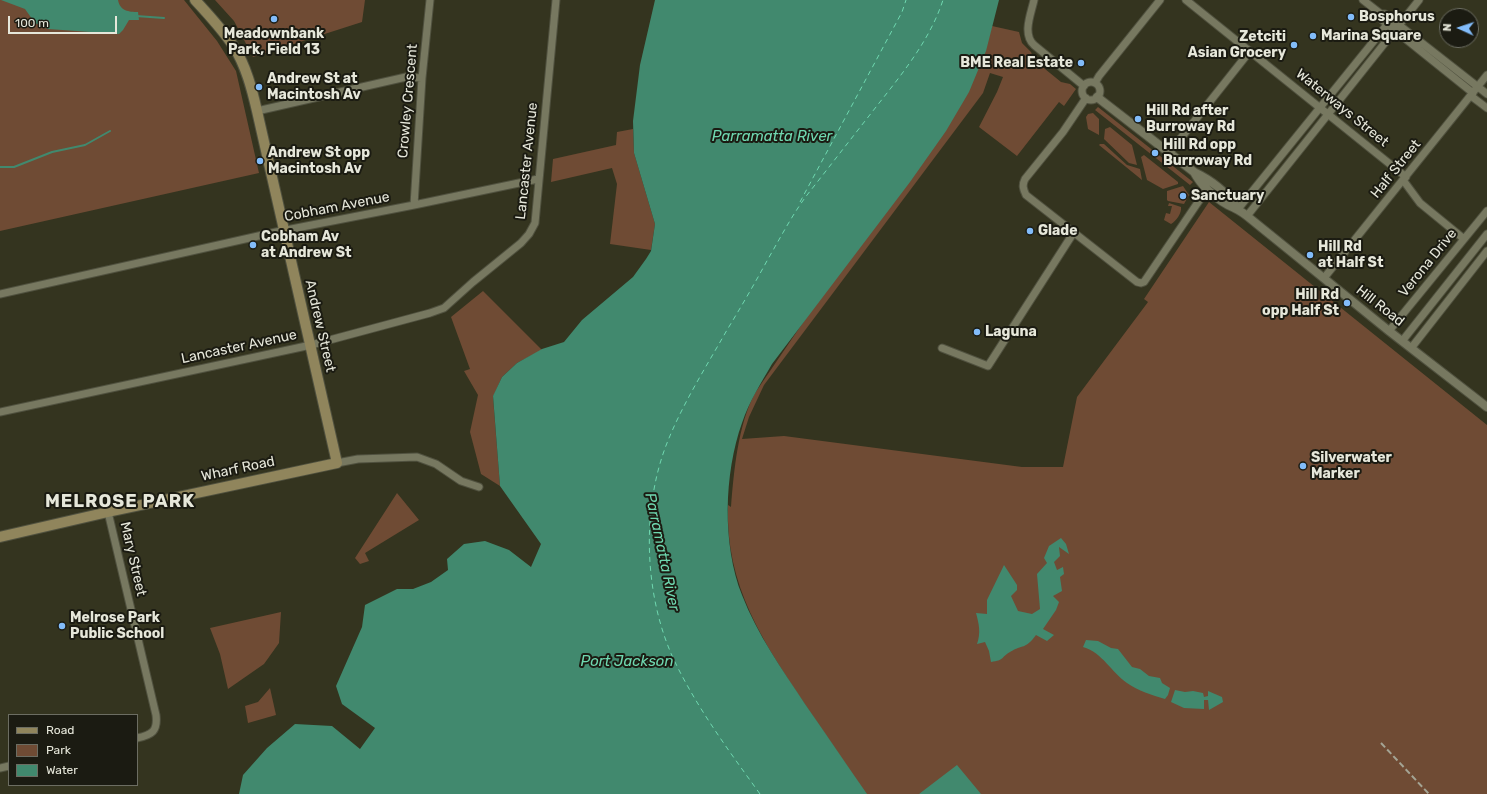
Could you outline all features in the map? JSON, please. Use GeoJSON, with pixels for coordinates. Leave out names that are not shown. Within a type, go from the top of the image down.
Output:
{"type":"FeatureCollection","features":[{"type":"Feature","properties":{"kind":"main road","name":"Andrew Street"},"geometry":{"type":"LineString","coordinates":[[195,0],[235,48],[245,70],[257,111],[337,463]]}},
{"type":"Feature","properties":{"kind":"main road","name":"Wharf Road"},"geometry":{"type":"LineString","coordinates":[[0,536],[337,463]]}},
{"type":"Feature","properties":{"kind":"street","name":"Crowley Crescent"},"geometry":{"type":"LineString","coordinates":[[414,205],[422,78],[430,0]]}},
{"type":"Feature","properties":{"kind":"street","name":"Lancaster Avenue"},"geometry":{"type":"LineString","coordinates":[[0,412],[311,345],[444,308],[473,282],[522,243],[535,224],[538,179],[556,0]]}},
{"type":"Feature","properties":{"kind":"street"},"geometry":{"type":"LineString","coordinates":[[1034,0],[1028,29],[1029,40],[1084,86]]}},
{"type":"Feature","properties":{"kind":"street"},"geometry":{"type":"LineString","coordinates":[[1095,83],[1160,0]]}},
{"type":"Feature","properties":{"kind":"street","name":"Waterways Street"},"geometry":{"type":"LineString","coordinates":[[1186,0],[1320,107],[1405,179],[1420,203],[1464,240]]}},
{"type":"Feature","properties":{"kind":"street"},"geometry":{"type":"LineString","coordinates":[[1363,0],[1380,14],[1381,19],[1389,21],[1487,94]]}},
{"type":"Feature","properties":{"kind":"street"},"geometry":{"type":"LineString","coordinates":[[1247,216],[1418,0]]}},
{"type":"Feature","properties":{"kind":"street"},"geometry":{"type":"LineString","coordinates":[[1238,209],[1389,21]]}},
{"type":"Feature","properties":{"kind":"street"},"geometry":{"type":"LineString","coordinates":[[1397,27],[1487,108]]}},
{"type":"Feature","properties":{"kind":"street"},"geometry":{"type":"LineString","coordinates":[[1168,153],[1250,52]]}},
{"type":"Feature","properties":{"kind":"street","name":"Half Street"},"geometry":{"type":"LineString","coordinates":[[1324,278],[1487,75]]}},
{"type":"Feature","properties":{"kind":"street"},"geometry":{"type":"LineString","coordinates":[[257,111],[406,77],[422,78]]}},
{"type":"Feature","properties":{"kind":"street"},"geometry":{"type":"LineString","coordinates":[[1089,82],[1095,83],[1100,91],[1097,97],[1093,100],[1083,96],[1082,92],[1084,86],[1089,82]]}},
{"type":"Feature","properties":{"kind":"street","name":"Hill Road"},"geometry":{"type":"LineString","coordinates":[[1097,97],[1168,153],[1205,178],[1231,199],[1238,209]]}},
{"type":"Feature","properties":{"kind":"street"},"geometry":{"type":"LineString","coordinates":[[1086,98],[1062,132],[1025,179],[1023,185],[1026,195],[1137,282],[1144,282],[1207,189]]}},
{"type":"Feature","properties":{"kind":"street","name":"Hill Road"},"geometry":{"type":"LineString","coordinates":[[1194,172],[1200,183],[1207,189],[1227,204],[1238,209],[1247,216],[1487,407]]}},
{"type":"Feature","properties":{"kind":"street","name":"Cobham Avenue"},"geometry":{"type":"LineString","coordinates":[[0,294],[284,230],[538,179]]}},
{"type":"Feature","properties":{"kind":"street","name":"Verona Drive"},"geometry":{"type":"LineString","coordinates":[[1390,331],[1487,211]]}},
{"type":"Feature","properties":{"kind":"street"},"geometry":{"type":"LineString","coordinates":[[942,348],[988,366],[1074,232]]}},
{"type":"Feature","properties":{"kind":"street","name":"Verona Drive"},"geometry":{"type":"LineString","coordinates":[[1403,340],[1487,234]]}},
{"type":"Feature","properties":{"kind":"street"},"geometry":{"type":"LineString","coordinates":[[1412,347],[1486,253],[1476,248]]}},
{"type":"Feature","properties":{"kind":"street","name":"Wharf Road"},"geometry":{"type":"LineString","coordinates":[[337,463],[358,459],[417,457],[436,464],[461,481],[478,487]]}},
{"type":"Feature","properties":{"kind":"street","name":"Mary Street"},"geometry":{"type":"LineString","coordinates":[[108,512],[156,714],[157,724],[155,729],[147,736],[138,738]]}},
{"type":"Feature","properties":{"kind":"green space"},"geometry":{"type":"Polygon","coordinates":[[[0,0],[184,0],[217,41],[236,71],[259,173],[0,231],[0,0]]]}},
{"type":"Feature","properties":{"kind":"green space"},"geometry":{"type":"Polygon","coordinates":[[[215,0],[365,0],[362,22],[253,57],[234,21],[215,0]]]}},
{"type":"Feature","properties":{"kind":"green space"},"geometry":{"type":"Polygon","coordinates":[[[992,26],[1019,32],[1022,43],[1031,52],[1034,60],[1061,82],[1070,84],[1076,89],[1064,106],[1059,102],[1017,156],[979,127],[1003,77],[990,73],[983,93],[764,385],[749,417],[742,439],[784,436],[1022,467],[1063,467],[1077,397],[1148,302],[1144,299],[1209,202],[1487,425],[1487,794],[866,794],[775,659],[750,612],[740,587],[733,561],[729,534],[728,505],[731,507],[735,463],[744,419],[755,393],[982,60],[992,26]]]}},
{"type":"Feature","properties":{"kind":"green space"},"geometry":{"type":"Polygon","coordinates":[[[1098,107],[1193,182],[1190,185],[1095,110],[1098,107]]]}},
{"type":"Feature","properties":{"kind":"green space"},"geometry":{"type":"Polygon","coordinates":[[[1093,113],[1099,119],[1099,135],[1088,129],[1086,117],[1088,114],[1093,113]]]}},
{"type":"Feature","properties":{"kind":"green space"},"geometry":{"type":"Polygon","coordinates":[[[1110,127],[1132,145],[1137,165],[1129,163],[1104,139],[1105,129],[1110,127]]]}},
{"type":"Feature","properties":{"kind":"green space"},"geometry":{"type":"Polygon","coordinates":[[[633,129],[634,153],[655,224],[651,250],[610,244],[617,184],[612,168],[551,182],[553,159],[616,145],[617,132],[633,129]]]}},
{"type":"Feature","properties":{"kind":"green space"},"geometry":{"type":"Polygon","coordinates":[[[1104,144],[1127,165],[1140,169],[1142,180],[1099,145],[1104,144]]]}},
{"type":"Feature","properties":{"kind":"green space"},"geometry":{"type":"Polygon","coordinates":[[[1144,155],[1178,182],[1178,184],[1163,189],[1147,180],[1141,157],[1144,155]]]}},
{"type":"Feature","properties":{"kind":"green space"},"geometry":{"type":"Polygon","coordinates":[[[1183,186],[1189,195],[1184,204],[1167,200],[1167,191],[1183,186]]]}},
{"type":"Feature","properties":{"kind":"green space"},"geometry":{"type":"Polygon","coordinates":[[[1169,203],[1181,207],[1181,212],[1171,224],[1164,220],[1166,213],[1170,214],[1172,206],[1168,206],[1169,203]]]}},
{"type":"Feature","properties":{"kind":"green space"},"geometry":{"type":"Polygon","coordinates":[[[483,291],[542,350],[517,363],[502,377],[493,397],[500,486],[481,474],[470,432],[478,395],[464,371],[470,369],[451,317],[483,291]]]}},
{"type":"Feature","properties":{"kind":"green space"},"geometry":{"type":"Polygon","coordinates":[[[397,493],[419,520],[365,553],[369,561],[360,564],[355,558],[397,493]]]}},
{"type":"Feature","properties":{"kind":"green space"},"geometry":{"type":"Polygon","coordinates":[[[281,612],[279,643],[264,664],[228,689],[220,654],[210,628],[281,612]]]}},
{"type":"Feature","properties":{"kind":"green space"},"geometry":{"type":"Polygon","coordinates":[[[270,688],[276,715],[248,723],[245,706],[258,702],[270,688]]]}},
{"type":"Feature","properties":{"kind":"water"},"geometry":{"type":"Polygon","coordinates":[[[1,0],[118,0],[123,9],[138,12],[139,20],[129,20],[119,34],[48,29],[35,23],[25,9],[1,0]]]}},
{"type":"Feature","properties":{"kind":"water","name":"Port Jackson"},"geometry":{"type":"Polygon","coordinates":[[[655,0],[999,0],[986,51],[969,92],[946,131],[910,182],[772,364],[745,415],[736,443],[732,464],[729,486],[728,532],[731,554],[742,595],[762,637],[805,704],[867,794],[239,794],[243,775],[267,748],[295,724],[332,726],[360,749],[375,728],[342,704],[336,686],[362,627],[365,605],[397,589],[413,589],[431,582],[448,570],[447,559],[464,544],[485,541],[509,550],[531,567],[541,544],[500,486],[493,396],[502,377],[517,363],[542,349],[564,342],[582,320],[633,277],[651,251],[655,224],[634,153],[633,121],[640,65],[655,0]]]}},
{"type":"Feature","properties":{"kind":"water"},"geometry":{"type":"Polygon","coordinates":[[[1061,538],[1066,544],[1069,554],[1059,547],[1060,556],[1054,562],[1057,570],[1063,567],[1064,574],[1060,577],[1062,591],[1053,596],[1059,602],[1056,610],[1043,629],[1054,635],[1047,641],[1036,635],[1029,643],[1010,652],[1001,660],[991,662],[989,651],[985,642],[977,644],[979,628],[976,613],[987,614],[987,600],[1004,565],[1017,585],[1017,590],[1011,596],[1018,611],[1032,614],[1040,609],[1037,574],[1047,563],[1044,558],[1049,546],[1061,538]]]}},
{"type":"Feature","properties":{"kind":"water"},"geometry":{"type":"Polygon","coordinates":[[[1086,640],[1098,641],[1111,648],[1118,649],[1132,667],[1140,669],[1149,676],[1160,678],[1162,683],[1170,688],[1168,695],[1165,699],[1140,691],[1131,686],[1121,679],[1101,658],[1083,647],[1086,640]]]}},
{"type":"Feature","properties":{"kind":"water"},"geometry":{"type":"Polygon","coordinates":[[[1175,690],[1203,693],[1204,697],[1208,696],[1208,691],[1222,697],[1223,702],[1209,710],[1208,700],[1204,700],[1204,709],[1184,708],[1171,702],[1175,690]]]}},
{"type":"Feature","properties":{"kind":"water"},"geometry":{"type":"Polygon","coordinates":[[[957,765],[981,794],[919,794],[957,765]]]}},
{"type":"Feature","properties":{"kind":"waterway"},"geometry":{"type":"LineString","coordinates":[[136,16],[164,18]]}},
{"type":"Feature","properties":{"kind":"waterway"},"geometry":{"type":"LineString","coordinates":[[0,167],[14,167],[52,152],[85,145],[110,131]]}},
{"type":"Feature","properties":{"kind":"ferry route"},"geometry":{"type":"LineString","coordinates":[[800,202],[902,12],[906,0]]}},
{"type":"Feature","properties":{"kind":"ferry route"},"geometry":{"type":"LineString","coordinates":[[760,794],[714,729],[693,695],[674,660],[664,635],[652,581],[650,552],[650,524],[653,496],[659,469],[667,443],[687,399],[783,232],[805,198],[896,82],[923,43],[931,29],[943,0]]}},
{"type":"Feature","properties":{"kind":"railway"},"geometry":{"type":"LineString","coordinates":[[1381,743],[1429,794]]}},
{"type":"Feature","properties":{"kind":"place","name":"Bosphorus"},"geometry":{"type":"Point","coordinates":[1351,17]}},
{"type":"Feature","properties":{"kind":"place","name":"Meadownbank Park, Field 13"},"geometry":{"type":"Point","coordinates":[274,19]}},
{"type":"Feature","properties":{"kind":"place","name":"Marina Square"},"geometry":{"type":"Point","coordinates":[1313,36]}},
{"type":"Feature","properties":{"kind":"place","name":"Zetciti Asian Grocery"},"geometry":{"type":"Point","coordinates":[1294,45]}},
{"type":"Feature","properties":{"kind":"place","name":"BME Real Estate"},"geometry":{"type":"Point","coordinates":[1081,63]}},
{"type":"Feature","properties":{"kind":"place","name":"Andrew St at Macintosh Av"},"geometry":{"type":"Point","coordinates":[259,87]}},
{"type":"Feature","properties":{"kind":"place","name":"Hill Rd after Burroway Rd"},"geometry":{"type":"Point","coordinates":[1138,119]}},
{"type":"Feature","properties":{"kind":"place","name":"Hill Rd opp Burroway Rd"},"geometry":{"type":"Point","coordinates":[1155,153]}},
{"type":"Feature","properties":{"kind":"place","name":"Andrew St opp Macintosh Av"},"geometry":{"type":"Point","coordinates":[260,161]}},
{"type":"Feature","properties":{"kind":"place","name":"Sanctuary"},"geometry":{"type":"Point","coordinates":[1183,196]}},
{"type":"Feature","properties":{"kind":"place","name":"Glade"},"geometry":{"type":"Point","coordinates":[1030,231]}},
{"type":"Feature","properties":{"kind":"place","name":"Cobham Av at Andrew St"},"geometry":{"type":"Point","coordinates":[253,245]}},
{"type":"Feature","properties":{"kind":"place","name":"Hill Rd at Half St"},"geometry":{"type":"Point","coordinates":[1310,255]}},
{"type":"Feature","properties":{"kind":"place","name":"Hill Rd opp Half St"},"geometry":{"type":"Point","coordinates":[1347,303]}},
{"type":"Feature","properties":{"kind":"place","name":"Laguna"},"geometry":{"type":"Point","coordinates":[977,332]}},
{"type":"Feature","properties":{"kind":"place","name":"Silverwater Marker"},"geometry":{"type":"Point","coordinates":[1303,466]}},
{"type":"Feature","properties":{"kind":"place","name":"Melrose Park Public School"},"geometry":{"type":"Point","coordinates":[62,626]}},
{"type":"Feature","properties":{"kind":"district","name":"MELROSE PARK"},"geometry":{"type":"Point","coordinates":[120,502]}},
{"type":"Feature","properties":{"kind":"water label","name":"Parramatta River"},"geometry":{"type":"Point","coordinates":[772,137]}},
{"type":"Feature","properties":{"kind":"water label","name":"Parramatta River"},"geometry":{"type":"Point","coordinates":[662,552]}}]}
